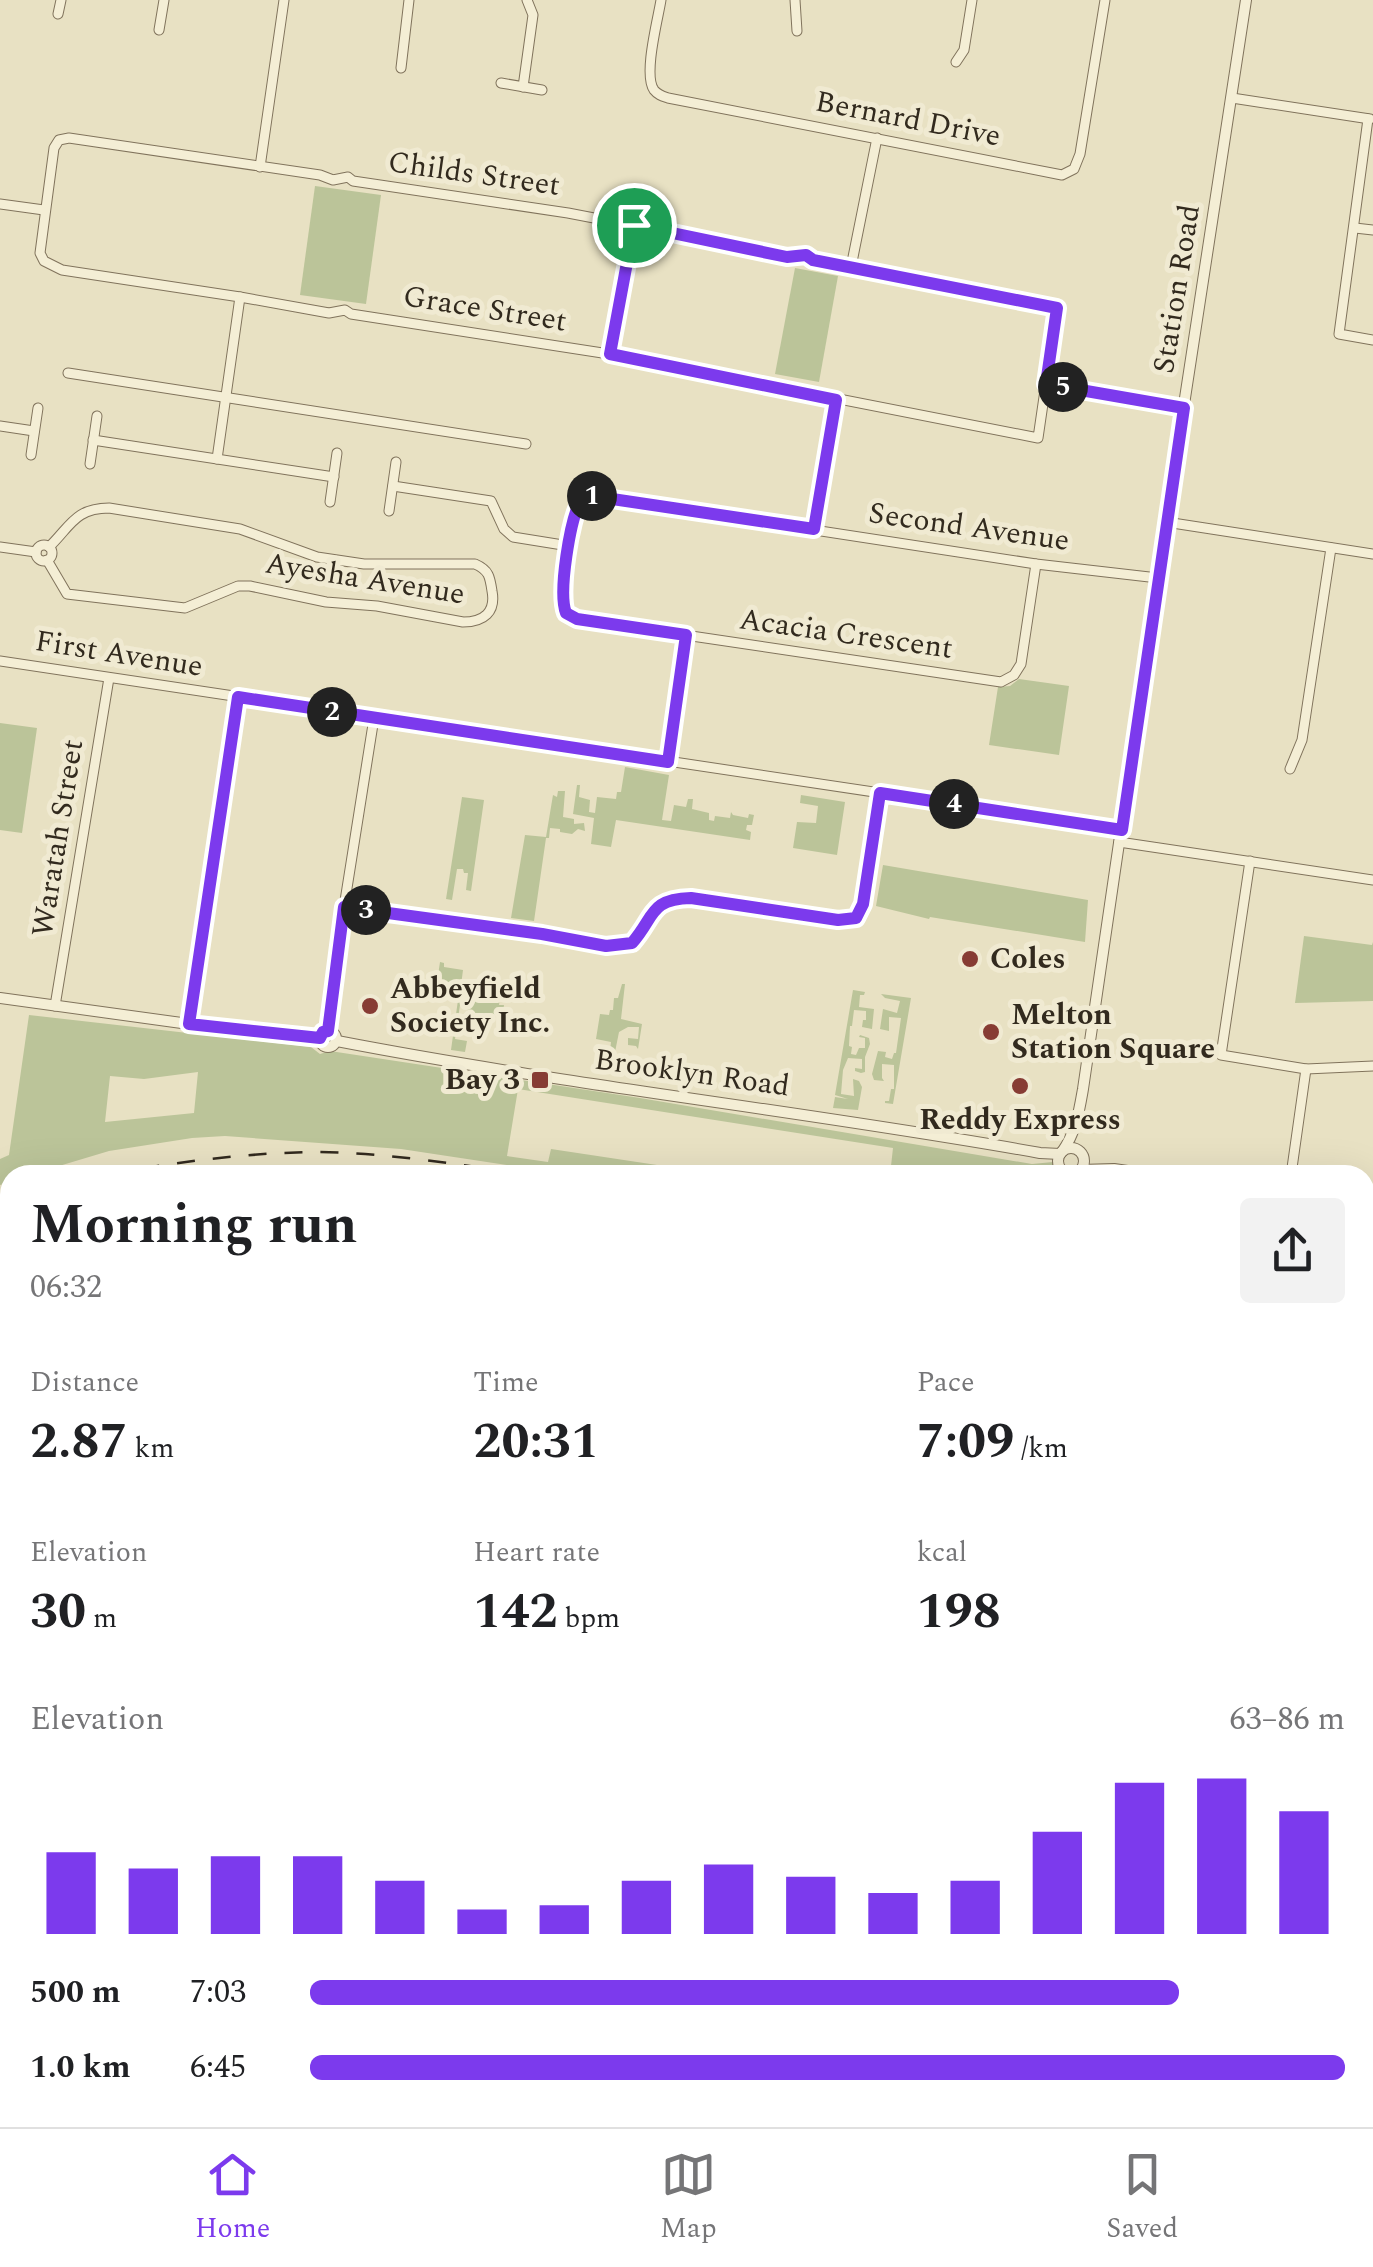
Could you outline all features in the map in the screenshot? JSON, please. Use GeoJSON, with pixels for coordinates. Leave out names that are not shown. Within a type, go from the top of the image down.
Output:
{"type":"FeatureCollection","features":[{"type":"Feature","properties":{"kind":"street"},"geometry":{"type":"LineString","coordinates":[[58,14],[62,0]]}},
{"type":"Feature","properties":{"kind":"street"},"geometry":{"type":"LineString","coordinates":[[159,30],[164,0]]}},
{"type":"Feature","properties":{"kind":"street"},"geometry":{"type":"LineString","coordinates":[[260,167],[284,0]]}},
{"type":"Feature","properties":{"kind":"street"},"geometry":{"type":"LineString","coordinates":[[402,68],[409,0]]}},
{"type":"Feature","properties":{"kind":"street"},"geometry":{"type":"LineString","coordinates":[[523,87],[533,14],[527,0]]}},
{"type":"Feature","properties":{"kind":"street","name":"Bernard Drive"},"geometry":{"type":"LineString","coordinates":[[661,0],[650,68],[652,88],[658,94],[1062,175],[1074,169],[1080,154],[1105,0]]}},
{"type":"Feature","properties":{"kind":"street"},"geometry":{"type":"LineString","coordinates":[[795,0],[797,30]]}},
{"type":"Feature","properties":{"kind":"street"},"geometry":{"type":"LineString","coordinates":[[956,62],[966,42],[972,0]]}},
{"type":"Feature","properties":{"kind":"street","name":"Station Road"},"geometry":{"type":"LineString","coordinates":[[1080,1165],[1078,1120],[1246,0]]}},
{"type":"Feature","properties":{"kind":"street"},"geometry":{"type":"LineString","coordinates":[[501,84],[542,90]]}},
{"type":"Feature","properties":{"kind":"street"},"geometry":{"type":"LineString","coordinates":[[1232,98],[1370,119],[1339,334],[1373,340]]}},
{"type":"Feature","properties":{"kind":"street","name":"Childs Street"},"geometry":{"type":"LineString","coordinates":[[44,210],[54,148],[58,140],[69,138],[333,180],[348,177],[353,181],[634,225],[787,257],[806,255],[813,260],[1057,308],[1046,384]]}},
{"type":"Feature","properties":{"kind":"street"},"geometry":{"type":"LineString","coordinates":[[851,267],[876,138]]}},
{"type":"Feature","properties":{"kind":"street"},"geometry":{"type":"LineString","coordinates":[[0,204],[44,210]]}},
{"type":"Feature","properties":{"kind":"street","name":"Grace Street"},"geometry":{"type":"LineString","coordinates":[[44,210],[40,253],[44,261],[62,270],[329,313],[344,310],[610,354],[1038,438],[1046,384]]}},
{"type":"Feature","properties":{"kind":"street"},"geometry":{"type":"LineString","coordinates":[[610,354],[634,225]]}},
{"type":"Feature","properties":{"kind":"street"},"geometry":{"type":"LineString","coordinates":[[1355,228],[1373,230]]}},
{"type":"Feature","properties":{"kind":"street"},"geometry":{"type":"LineString","coordinates":[[216,459],[240,297]]}},
{"type":"Feature","properties":{"kind":"street"},"geometry":{"type":"LineString","coordinates":[[68,372],[526,444]]}},
{"type":"Feature","properties":{"kind":"street"},"geometry":{"type":"LineString","coordinates":[[1046,384],[1184,408]]}},
{"type":"Feature","properties":{"kind":"street"},"geometry":{"type":"LineString","coordinates":[[814,529],[836,400]]}},
{"type":"Feature","properties":{"kind":"street"},"geometry":{"type":"LineString","coordinates":[[31,455],[38,408]]}},
{"type":"Feature","properties":{"kind":"street"},"geometry":{"type":"LineString","coordinates":[[90,464],[97,416]]}},
{"type":"Feature","properties":{"kind":"street"},"geometry":{"type":"LineString","coordinates":[[0,426],[34,431]]}},
{"type":"Feature","properties":{"kind":"street"},"geometry":{"type":"LineString","coordinates":[[94,440],[334,477]]}},
{"type":"Feature","properties":{"kind":"street"},"geometry":{"type":"LineString","coordinates":[[330,502],[338,453]]}},
{"type":"Feature","properties":{"kind":"street"},"geometry":{"type":"LineString","coordinates":[[389,511],[396,462]]}},
{"type":"Feature","properties":{"kind":"street"},"geometry":{"type":"LineString","coordinates":[[393,486],[491,501],[512,538],[569,546]]}},
{"type":"Feature","properties":{"kind":"street","name":"Second Avenue"},"geometry":{"type":"LineString","coordinates":[[569,546],[576,509],[581,500],[592,496],[1036,564],[1158,578]]}},
{"type":"Feature","properties":{"kind":"street","name":"Ayesha Avenue"},"geometry":{"type":"LineString","coordinates":[[109,508],[240,529],[333,560],[364,564],[475,564],[490,576],[494,602],[484,618],[463,622],[238,586],[196,605],[174,608],[68,594],[47,560],[38,558],[36,552],[41,546],[48,547],[83,512],[109,508]]}},
{"type":"Feature","properties":{"kind":"street"},"geometry":{"type":"LineString","coordinates":[[1166,522],[1373,554]]}},
{"type":"Feature","properties":{"kind":"street","name":"Acacia Crescent"},"geometry":{"type":"LineString","coordinates":[[569,546],[562,602],[566,613],[577,619],[1001,682],[1014,675],[1021,664],[1036,564]]}},
{"type":"Feature","properties":{"kind":"street","name":"Ayesha Avenue"},"geometry":{"type":"LineString","coordinates":[[0,547],[36,552]]}},
{"type":"Feature","properties":{"kind":"street"},"geometry":{"type":"LineString","coordinates":[[47,560],[52,555],[48,547]]}},
{"type":"Feature","properties":{"kind":"street"},"geometry":{"type":"LineString","coordinates":[[1290,769],[1302,740],[1332,548]]}},
{"type":"Feature","properties":{"kind":"street"},"geometry":{"type":"LineString","coordinates":[[668,762],[686,635]]}},
{"type":"Feature","properties":{"kind":"street","name":"First Avenue"},"geometry":{"type":"LineString","coordinates":[[0,661],[880,793],[1373,880]]}},
{"type":"Feature","properties":{"kind":"street","name":"Waratah Street"},"geometry":{"type":"LineString","coordinates":[[56,1006],[109,678]]}},
{"type":"Feature","properties":{"kind":"street"},"geometry":{"type":"LineString","coordinates":[[189,1024],[238,697]]}},
{"type":"Feature","properties":{"kind":"street"},"geometry":{"type":"LineString","coordinates":[[0,998],[189,1024],[324,1035],[374,718]]}},
{"type":"Feature","properties":{"kind":"street"},"geometry":{"type":"LineString","coordinates":[[344,907],[606,946],[632,943],[653,910],[671,898],[848,920],[856,918],[863,904],[880,793]]}},
{"type":"Feature","properties":{"kind":"street"},"geometry":{"type":"LineString","coordinates":[[1250,861],[1221,1055],[1306,1068],[1373,1066]]}},
{"type":"Feature","properties":{"kind":"street","name":"Brooklyn Road"},"geometry":{"type":"LineString","coordinates":[[324,1035],[322,1044],[326,1048],[334,1046],[337,1040],[441,1061],[920,1132],[1040,1154],[1061,1163]]}},
{"type":"Feature","properties":{"kind":"street"},"geometry":{"type":"LineString","coordinates":[[1292,1165],[1306,1068]]}},
{"type":"Feature","properties":{"kind":"street","name":"Station Road"},"geometry":{"type":"LineString","coordinates":[[1061,1163],[1078,1120]]}},
{"type":"Feature","properties":{"kind":"street"},"geometry":{"type":"LineString","coordinates":[[1061,1163],[1074,1148],[1080,1165]]}},
{"type":"Feature","properties":{"kind":"green space"},"geometry":{"type":"Polygon","coordinates":[[[315,186],[381,195],[366,304],[300,295],[315,186]]]}},
{"type":"Feature","properties":{"kind":"green space"},"geometry":{"type":"Polygon","coordinates":[[[795,268],[838,276],[819,382],[775,374],[795,268]]]}},
{"type":"Feature","properties":{"kind":"green space"},"geometry":{"type":"Polygon","coordinates":[[[1019,679],[1069,686],[1059,755],[989,745],[998,687],[1010,686],[1019,679]]]}},
{"type":"Feature","properties":{"kind":"green space"},"geometry":{"type":"Polygon","coordinates":[[[0,723],[37,728],[22,833],[0,830],[0,723]]]}},
{"type":"Feature","properties":{"kind":"green space"},"geometry":{"type":"Polygon","coordinates":[[[625,767],[669,775],[662,820],[671,821],[674,805],[686,807],[688,799],[693,799],[692,809],[709,813],[709,820],[714,821],[715,816],[730,818],[731,812],[748,818],[749,814],[754,815],[746,830],[751,832],[750,840],[616,820],[611,847],[591,844],[594,818],[573,814],[577,785],[579,797],[590,800],[589,812],[595,813],[597,797],[616,799],[617,792],[621,792],[625,767]]]}},
{"type":"Feature","properties":{"kind":"green space"},"geometry":{"type":"Polygon","coordinates":[[[558,791],[565,791],[563,817],[574,819],[574,824],[584,823],[585,831],[578,829],[572,834],[550,828],[534,921],[511,918],[525,835],[546,837],[553,795],[557,797],[558,791]]]}},
{"type":"Feature","properties":{"kind":"green space"},"geometry":{"type":"Polygon","coordinates":[[[801,795],[845,802],[837,855],[793,848],[797,822],[816,823],[818,806],[800,803],[801,795]]]}},
{"type":"Feature","properties":{"kind":"green space"},"geometry":{"type":"Polygon","coordinates":[[[462,797],[484,800],[471,891],[466,890],[468,873],[457,869],[452,900],[446,899],[462,797]]]}},
{"type":"Feature","properties":{"kind":"green space"},"geometry":{"type":"Polygon","coordinates":[[[883,865],[1088,900],[1085,942],[929,919],[876,906],[883,865]]]}},
{"type":"Feature","properties":{"kind":"green space"},"geometry":{"type":"Polygon","coordinates":[[[1304,936],[1372,945],[1373,942],[1373,1001],[1295,1003],[1304,936]]]}},
{"type":"Feature","properties":{"kind":"green space"},"geometry":{"type":"Polygon","coordinates":[[[440,962],[444,967],[463,970],[460,993],[500,999],[499,1005],[504,1005],[502,1018],[496,1015],[483,1019],[481,1033],[472,1029],[472,1021],[466,1020],[468,1006],[460,1005],[455,1039],[467,1041],[465,1052],[451,1050],[459,993],[448,991],[448,986],[436,989],[440,962]]]}},
{"type":"Feature","properties":{"kind":"green space"},"geometry":{"type":"Polygon","coordinates":[[[622,984],[621,1019],[642,1024],[638,1049],[628,1045],[628,1038],[638,1039],[639,1027],[628,1027],[619,1032],[615,1052],[610,1052],[611,1042],[596,1039],[600,1014],[609,1015],[613,1010],[622,984]]]}},
{"type":"Feature","properties":{"kind":"green space"},"geometry":{"type":"Polygon","coordinates":[[[853,990],[865,992],[860,995],[859,1007],[874,1009],[872,1029],[862,1027],[866,1011],[854,1010],[850,1026],[851,1054],[865,1048],[865,1038],[860,1035],[869,1038],[865,1072],[855,1071],[862,1069],[862,1059],[848,1058],[843,1070],[841,1094],[854,1096],[853,1079],[862,1087],[858,1110],[833,1108],[835,1097],[848,1099],[835,1095],[853,990]]]}},
{"type":"Feature","properties":{"kind":"green space"},"geometry":{"type":"Polygon","coordinates":[[[881,994],[911,998],[893,1104],[885,1101],[889,1101],[894,1089],[894,1065],[882,1064],[884,1081],[874,1080],[872,1074],[878,1051],[886,1052],[885,1057],[892,1059],[896,1053],[901,1018],[889,1017],[889,1031],[880,1029],[883,1009],[897,1013],[900,1001],[881,994]]]}},
{"type":"Feature","properties":{"kind":"green space"},"geometry":{"type":"Polygon","coordinates":[[[29,1015],[311,1047],[320,1054],[330,1051],[1055,1165],[891,1165],[893,1148],[518,1089],[507,1156],[548,1162],[551,1149],[657,1165],[507,1165],[401,1149],[225,1136],[109,1151],[62,1165],[0,1165],[0,1159],[9,1155],[29,1015]],[[198,1072],[144,1079],[110,1076],[105,1122],[194,1113],[198,1072]]]}},
{"type":"Feature","properties":{"kind":"railway"},"geometry":{"type":"LineString","coordinates":[[165,1165],[314,1152],[463,1165]]}},
{"type":"Feature","properties":{"kind":"place","name":"Coles"},"geometry":{"type":"Point","coordinates":[970,959]}},
{"type":"Feature","properties":{"kind":"place","name":"Abbeyfield Society Inc."},"geometry":{"type":"Point","coordinates":[370,1006]}},
{"type":"Feature","properties":{"kind":"place","name":"Melton Station Square"},"geometry":{"type":"Point","coordinates":[991,1032]}},
{"type":"Feature","properties":{"kind":"place","name":"Bay 3"},"geometry":{"type":"Point","coordinates":[540,1080]}},
{"type":"Feature","properties":{"kind":"place","name":"Reddy Express"},"geometry":{"type":"Point","coordinates":[1020,1086]}},
{"type":"Feature","properties":{"kind":"route"},"geometry":{"type":"LineString","coordinates":[[634,225],[787,257],[806,255],[813,260],[1057,308],[1046,384],[1184,408],[1122,830],[880,793],[863,904],[856,918],[838,920],[671,898],[653,910],[632,943],[606,946],[344,907],[328,1031],[320,1038],[189,1024],[238,697],[668,762],[686,635],[577,619],[566,613],[562,602],[569,546],[581,500],[592,496],[814,529],[836,400],[610,354],[634,225]]}}]}
